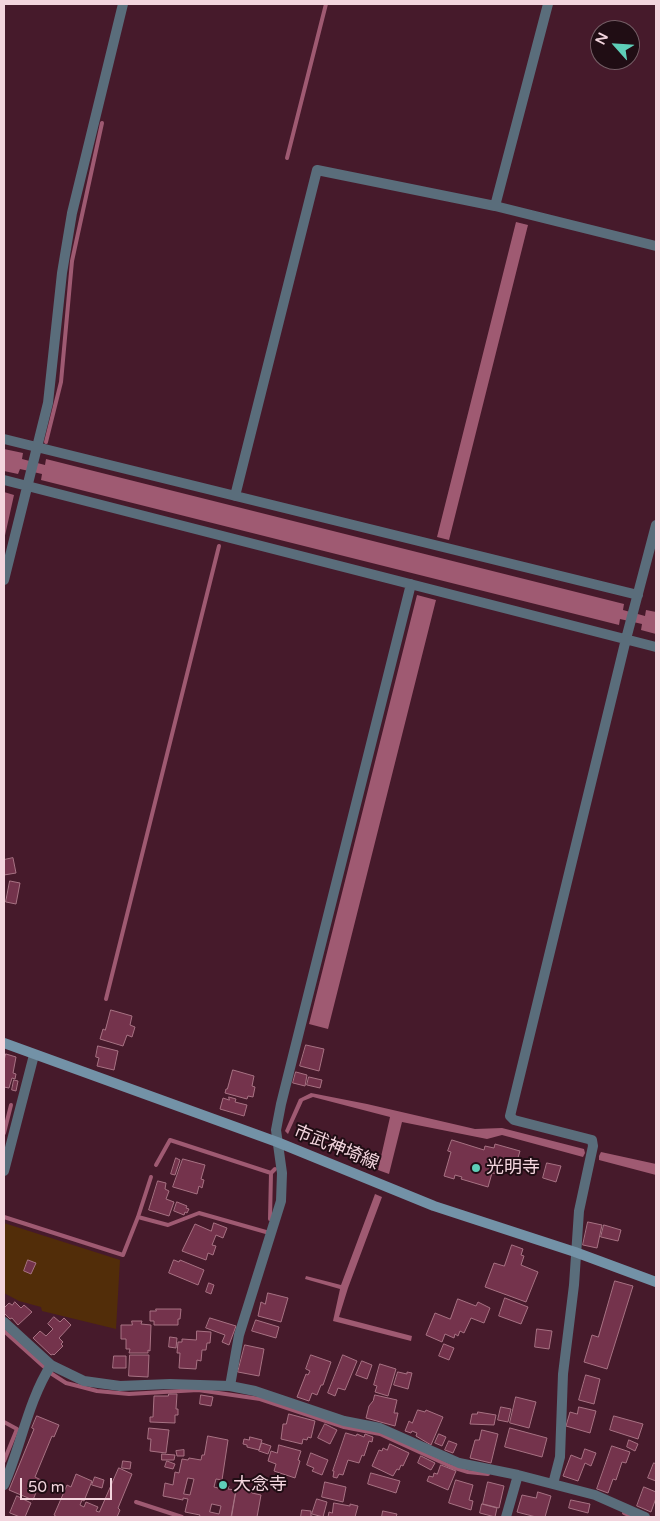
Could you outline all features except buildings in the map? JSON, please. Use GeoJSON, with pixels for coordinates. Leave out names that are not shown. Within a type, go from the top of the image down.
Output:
{"type":"FeatureCollection","features":[{"type":"Feature","properties":{"kind":"main road","name":"市武神埼線"},"geometry":{"type":"LineString","coordinates":[[4,1044],[277,1142],[434,1206],[575,1252],[656,1282]]}},
{"type":"Feature","properties":{"kind":"street"},"geometry":{"type":"LineString","coordinates":[[4,580],[48,402],[62,273],[72,213],[123,4]]}},
{"type":"Feature","properties":{"kind":"street"},"geometry":{"type":"LineString","coordinates":[[495,206],[548,4]]}},
{"type":"Feature","properties":{"kind":"street"},"geometry":{"type":"LineString","coordinates":[[235,496],[318,170],[495,206],[656,246]]}},
{"type":"Feature","properties":{"kind":"street"},"geometry":{"type":"LineString","coordinates":[[4,440],[638,595]]}},
{"type":"Feature","properties":{"kind":"street"},"geometry":{"type":"LineString","coordinates":[[4,480],[656,647]]}},
{"type":"Feature","properties":{"kind":"street"},"geometry":{"type":"LineString","coordinates":[[552,1484],[560,1458],[563,1374],[574,1285],[579,1211],[593,1146],[592,1140],[514,1120],[510,1116],[626,639],[656,525]]}},
{"type":"Feature","properties":{"kind":"street"},"geometry":{"type":"LineString","coordinates":[[230,1386],[239,1335],[281,1201],[282,1173],[276,1130],[281,1104],[411,584]]}},
{"type":"Feature","properties":{"kind":"street"},"geometry":{"type":"LineString","coordinates":[[4,1171],[34,1055]]}},
{"type":"Feature","properties":{"kind":"street"},"geometry":{"type":"LineString","coordinates":[[4,1322],[48,1369],[84,1381],[120,1386],[170,1384],[230,1386],[255,1390],[344,1421],[380,1428],[459,1463],[516,1480],[552,1484],[595,1495],[645,1517]]}},
{"type":"Feature","properties":{"kind":"street"},"geometry":{"type":"LineString","coordinates":[[4,1485],[40,1382],[48,1369]]}},
{"type":"Feature","properties":{"kind":"street"},"geometry":{"type":"LineString","coordinates":[[506,1517],[516,1480]]}},
{"type":"Feature","properties":{"kind":"shaded area"},"geometry":{"type":"Polygon","coordinates":[[[516,222],[528,225],[449,540],[437,537],[516,222]]]}},
{"type":"Feature","properties":{"kind":"shaded area"},"geometry":{"type":"Polygon","coordinates":[[[4,449],[23,453],[22,459],[45,465],[46,459],[624,604],[623,610],[645,616],[646,610],[656,612],[656,634],[641,630],[642,624],[620,619],[619,625],[41,480],[42,474],[20,469],[18,474],[4,471],[4,449]]]}},
{"type":"Feature","properties":{"kind":"shaded area"},"geometry":{"type":"Polygon","coordinates":[[[4,492],[14,495],[4,540],[4,492]]]}},
{"type":"Feature","properties":{"kind":"shaded area"},"geometry":{"type":"Polygon","coordinates":[[[417,595],[436,600],[328,1029],[309,1024],[417,595]]]}},
{"type":"Feature","properties":{"kind":"shaded area"},"geometry":{"type":"Polygon","coordinates":[[[311,1093],[475,1129],[502,1128],[584,1149],[585,1153],[583,1157],[502,1135],[487,1139],[402,1122],[389,1174],[378,1170],[390,1117],[313,1097],[303,1101],[288,1134],[285,1131],[299,1099],[311,1093]]]}},
{"type":"Feature","properties":{"kind":"shaded area"},"geometry":{"type":"Polygon","coordinates":[[[601,1152],[656,1164],[656,1175],[599,1160],[601,1152]]]}},
{"type":"Feature","properties":{"kind":"shaded area"},"geometry":{"type":"Polygon","coordinates":[[[375,1194],[382,1197],[339,1317],[412,1336],[411,1341],[333,1321],[340,1289],[305,1279],[306,1276],[341,1285],[375,1194]]]}},
{"type":"Feature","properties":{"kind":"shaded area"},"geometry":{"type":"Polygon","coordinates":[[[4,1223],[120,1260],[116,1329],[42,1311],[41,1307],[19,1301],[4,1293],[4,1223]]]}},
{"type":"Feature","properties":{"kind":"waterway"},"geometry":{"type":"LineString","coordinates":[[287,158],[326,4]]}},
{"type":"Feature","properties":{"kind":"waterway"},"geometry":{"type":"LineString","coordinates":[[46,442],[61,382],[72,261],[102,123]]}},
{"type":"Feature","properties":{"kind":"waterway"},"geometry":{"type":"LineString","coordinates":[[106,999],[219,546]]}},
{"type":"Feature","properties":{"kind":"waterway"},"geometry":{"type":"LineString","coordinates":[[4,1133],[11,1105]]}},
{"type":"Feature","properties":{"kind":"waterway"},"geometry":{"type":"LineString","coordinates":[[156,1165],[170,1140],[271,1173],[275,1169]]}},
{"type":"Feature","properties":{"kind":"waterway"},"geometry":{"type":"LineString","coordinates":[[270,1219],[271,1173]]}},
{"type":"Feature","properties":{"kind":"waterway"},"geometry":{"type":"LineString","coordinates":[[4,1217],[123,1255],[151,1177]]}},
{"type":"Feature","properties":{"kind":"waterway"},"geometry":{"type":"LineString","coordinates":[[138,1217],[168,1225],[199,1213],[266,1232]]}},
{"type":"Feature","properties":{"kind":"waterway"},"geometry":{"type":"LineString","coordinates":[[4,1331],[52,1374],[66,1383],[97,1391],[129,1394],[198,1390],[260,1399],[344,1427],[380,1434],[452,1467],[468,1472],[488,1474]]}},
{"type":"Feature","properties":{"kind":"waterway"},"geometry":{"type":"LineString","coordinates":[[4,1422],[17,1429],[4,1461]]}},
{"type":"Feature","properties":{"kind":"waterway"},"geometry":{"type":"LineString","coordinates":[[136,1502],[182,1517]]}},
{"type":"Feature","properties":{"kind":"waterway"},"geometry":{"type":"LineString","coordinates":[[624,1513],[633,1517]]}},
{"type":"Feature","properties":{"kind":"place","name":"光明寺"},"geometry":{"type":"Point","coordinates":[476,1168]}},
{"type":"Feature","properties":{"kind":"place","name":"大念寺"},"geometry":{"type":"Point","coordinates":[223,1485]}}]}
